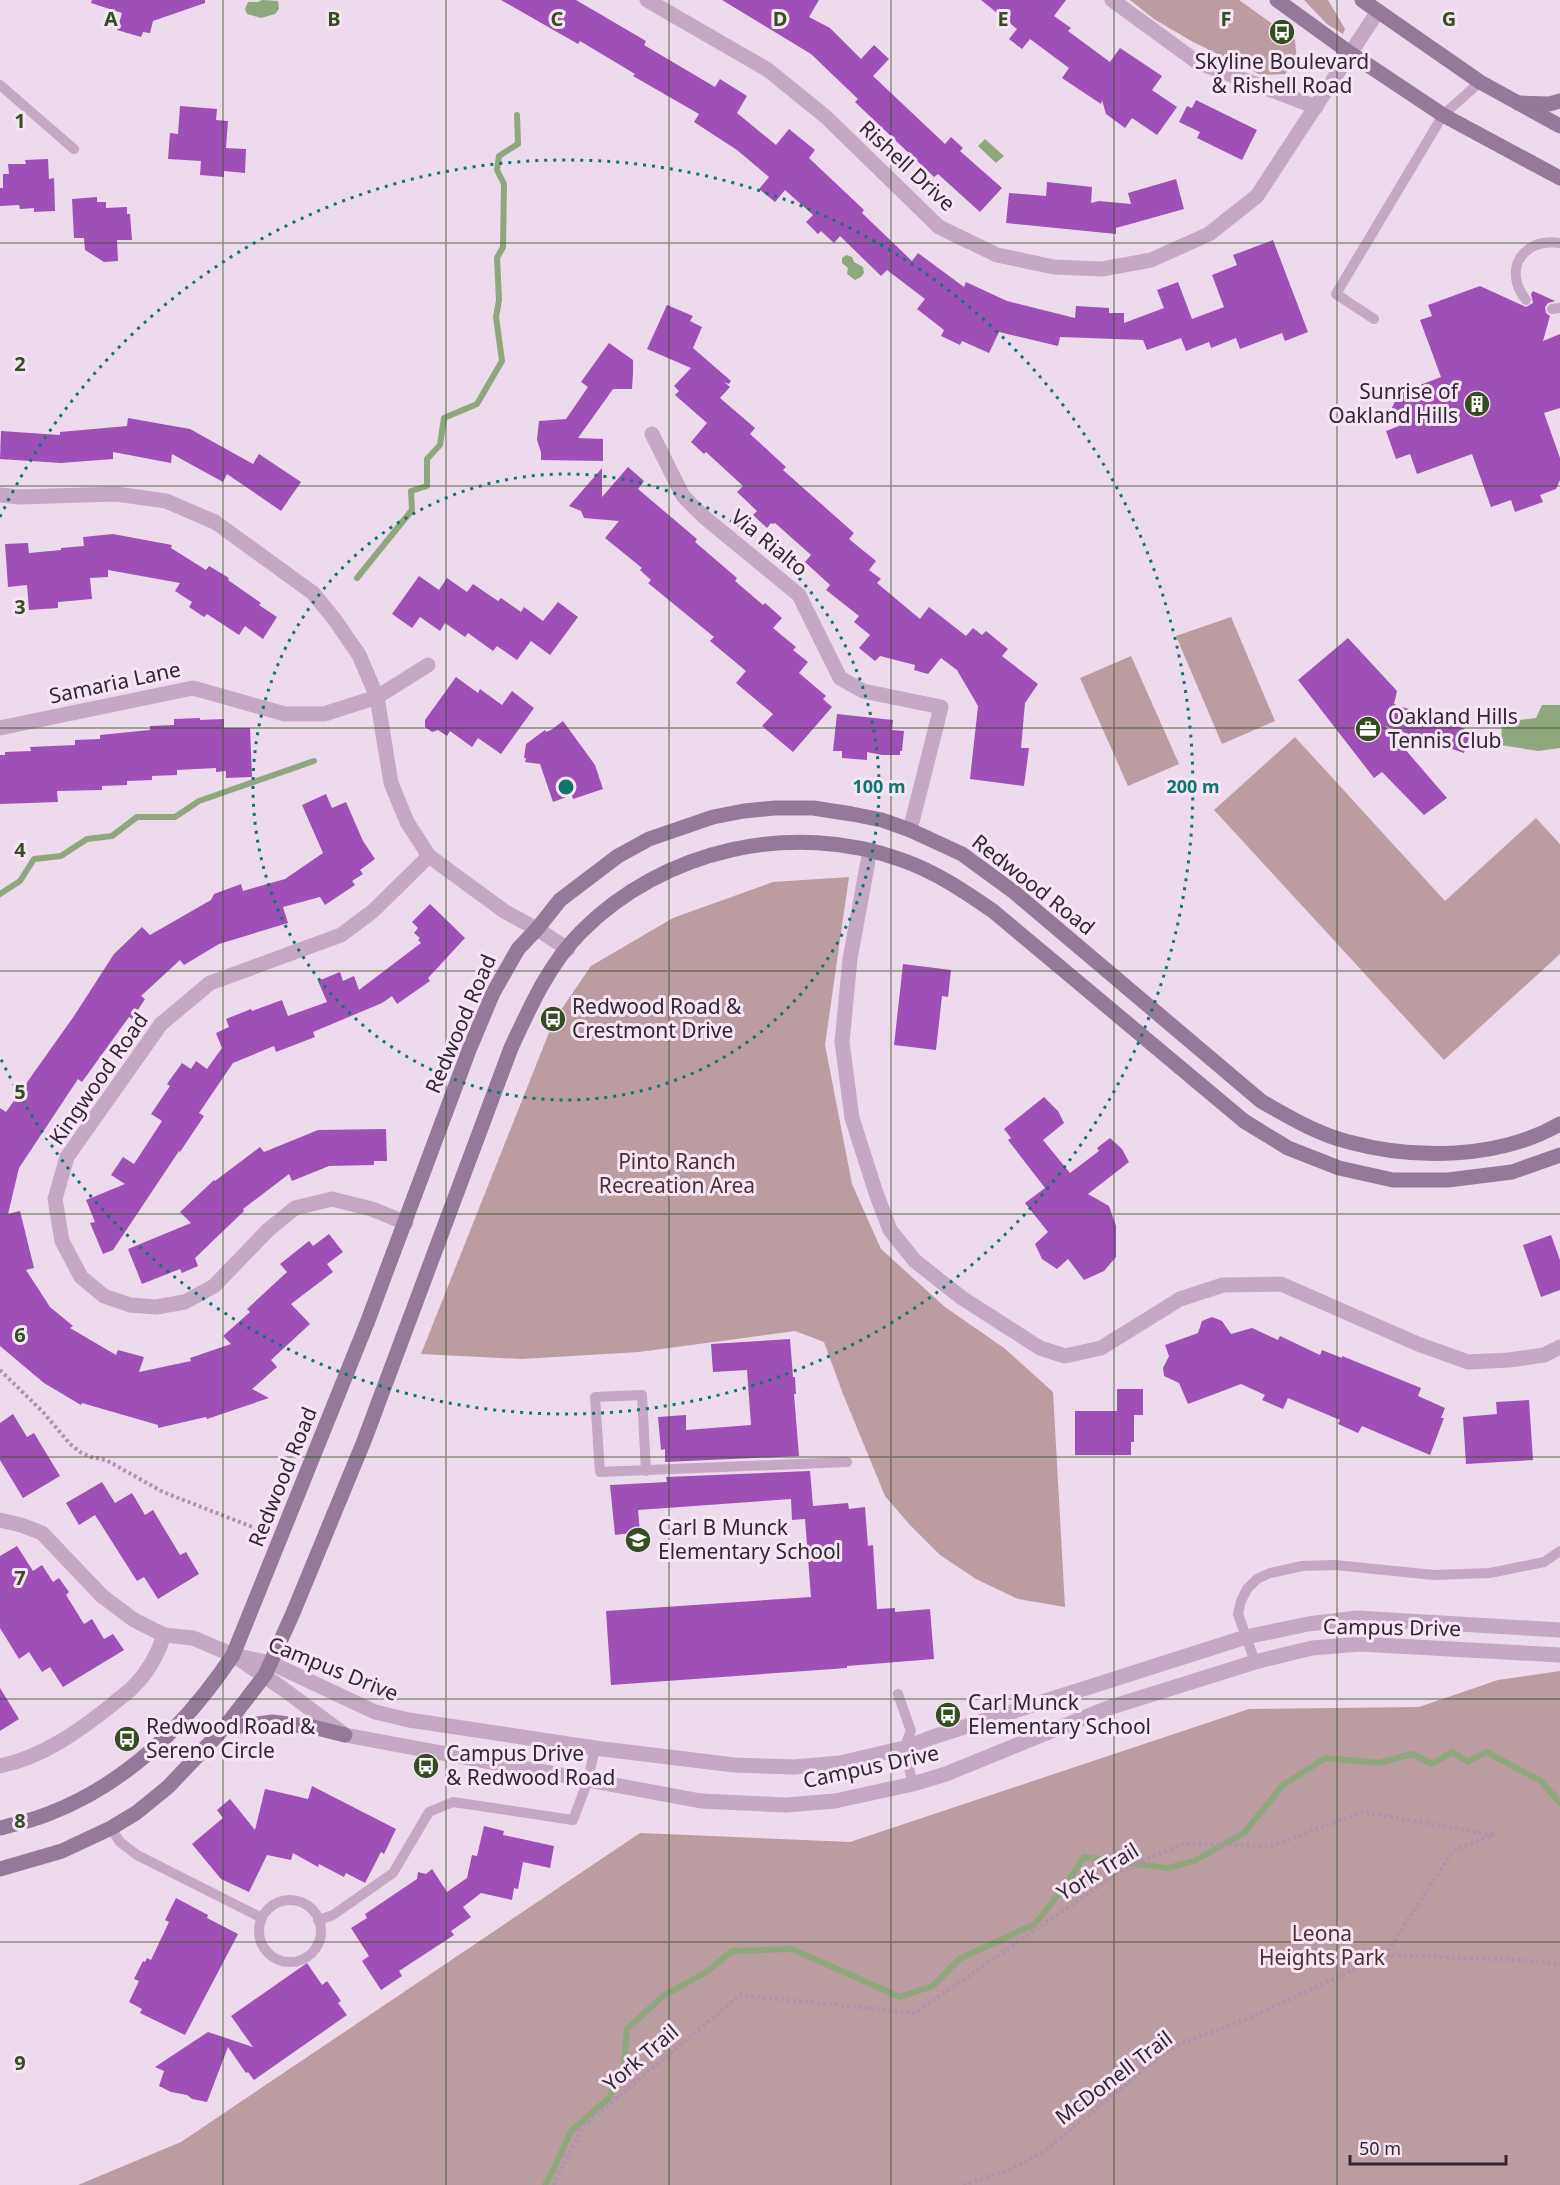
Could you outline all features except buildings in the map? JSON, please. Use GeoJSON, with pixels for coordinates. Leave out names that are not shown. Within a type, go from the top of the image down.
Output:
{"type":"FeatureCollection","features":[{"type":"Feature","properties":{"kind":"main road"},"geometry":{"type":"LineString","coordinates":[[1277,0],[1290,5],[1350,53],[1443,115],[1560,178]]}},
{"type":"Feature","properties":{"kind":"main road"},"geometry":{"type":"LineString","coordinates":[[1362,0],[1480,82],[1560,126]]}},
{"type":"Feature","properties":{"kind":"main road"},"geometry":{"type":"LineString","coordinates":[[1516,102],[1549,104],[1560,101]]}},
{"type":"Feature","properties":{"kind":"main road","name":"Redwood Road"},"geometry":{"type":"LineString","coordinates":[[0,1828],[48,1814],[99,1790],[144,1758],[181,1723],[214,1684],[233,1655],[281,1539],[406,1223],[469,1050],[493,993],[518,949],[560,900],[618,856],[650,839],[713,817],[775,808],[813,808],[882,820],[962,854],[1014,892],[1261,1101],[1296,1121],[1347,1142],[1398,1152],[1450,1154],[1505,1145],[1560,1124]]}},
{"type":"Feature","properties":{"kind":"main road"},"geometry":{"type":"LineString","coordinates":[[0,1869],[62,1851],[111,1828],[136,1813],[168,1787],[224,1728],[268,1669],[364,1441],[512,1048],[538,991],[581,932],[642,886],[694,860],[749,846],[780,841],[814,842],[870,850],[903,860],[950,881],[993,911],[1244,1121],[1288,1148],[1338,1168],[1394,1180],[1448,1180],[1512,1172],[1560,1155]]}},
{"type":"Feature","properties":{"kind":"main road"},"geometry":{"type":"LineString","coordinates":[[224,1728],[272,1722],[313,1727],[345,1735]]}},
{"type":"Feature","properties":{"kind":"street","name":"Rishell Drive"},"geometry":{"type":"LineString","coordinates":[[647,0],[768,70],[826,117],[939,227],[997,255],[1054,267],[1102,269],[1150,260],[1209,234],[1257,196],[1378,11]]}},
{"type":"Feature","properties":{"kind":"street"},"geometry":{"type":"LineString","coordinates":[[1112,0],[1197,62],[1316,107]]}},
{"type":"Feature","properties":{"kind":"street","name":"Via Rialto"},"geometry":{"type":"LineString","coordinates":[[652,434],[683,496],[704,517],[799,596],[840,678],[863,691],[941,707],[910,830]]}},
{"type":"Feature","properties":{"kind":"street"},"geometry":{"type":"LineString","coordinates":[[0,495],[19,497],[116,494],[166,501],[215,522],[313,593],[359,655],[377,697],[391,783],[407,822],[429,856],[504,911],[568,949]]}},
{"type":"Feature","properties":{"kind":"street","name":"Samaria Lane"},"geometry":{"type":"LineString","coordinates":[[0,728],[193,688],[285,714],[324,714],[377,697],[428,665]]}},
{"type":"Feature","properties":{"kind":"street"},"geometry":{"type":"LineString","coordinates":[[870,850],[850,959],[842,1042],[852,1118],[890,1230],[915,1261],[962,1298],[1040,1348],[1065,1356],[1101,1348],[1180,1299],[1223,1285],[1281,1284],[1418,1344],[1468,1362],[1509,1360],[1544,1354],[1560,1347]]}},
{"type":"Feature","properties":{"kind":"street","name":"Kingwood Road"},"geometry":{"type":"LineString","coordinates":[[406,1223],[372,1209],[332,1199],[295,1208],[268,1230],[214,1286],[185,1302],[156,1307],[130,1305],[104,1296],[81,1277],[62,1241],[55,1199],[67,1156],[161,1024],[210,983],[341,935],[373,911],[429,856]]}},
{"type":"Feature","properties":{"kind":"street"},"geometry":{"type":"LineString","coordinates":[[0,1521],[21,1525],[42,1533],[102,1596],[134,1620],[164,1635],[158,1654],[134,1686],[90,1723],[52,1748],[0,1766]]}},
{"type":"Feature","properties":{"kind":"street","name":"Campus Drive"},"geometry":{"type":"LineString","coordinates":[[164,1635],[193,1638],[375,1712],[409,1720],[595,1748],[734,1765],[794,1767],[840,1763],[904,1748],[1246,1637],[1308,1624],[1357,1618],[1560,1630]]}},
{"type":"Feature","properties":{"kind":"street","name":"Campus Drive"},"geometry":{"type":"LineString","coordinates":[[268,1669],[345,1735],[701,1800],[786,1805],[835,1800],[913,1784],[946,1774],[1108,1708],[1255,1662],[1312,1648],[1360,1644],[1560,1655]]}},
{"type":"Feature","properties":{"kind":"lane"},"geometry":{"type":"LineString","coordinates":[[1374,318],[1336,294],[1443,115],[1480,82]]}},
{"type":"Feature","properties":{"kind":"lane"},"geometry":{"type":"LineString","coordinates":[[0,85],[74,149]]}},
{"type":"Feature","properties":{"kind":"lane"},"geometry":{"type":"LineString","coordinates":[[1526,300],[1520,293],[1516,282],[1516,270],[1520,259],[1526,249],[1537,243],[1549,241],[1560,243]]}},
{"type":"Feature","properties":{"kind":"lane"},"geometry":{"type":"LineString","coordinates":[[646,1471],[642,1395],[595,1397],[600,1472],[646,1471],[847,1462]]}},
{"type":"Feature","properties":{"kind":"lane"},"geometry":{"type":"LineString","coordinates":[[1255,1662],[1238,1614],[1247,1589],[1257,1579],[1270,1573],[1302,1566],[1335,1565],[1434,1575],[1490,1573],[1544,1562],[1560,1551]]}},
{"type":"Feature","properties":{"kind":"lane"},"geometry":{"type":"LineString","coordinates":[[898,1694],[911,1731],[904,1748],[913,1784]]}},
{"type":"Feature","properties":{"kind":"lane"},"geometry":{"type":"LineString","coordinates":[[318,1920],[333,1915],[393,1873],[429,1812],[453,1802],[573,1820],[588,1780],[595,1748]]}},
{"type":"Feature","properties":{"kind":"lane"},"geometry":{"type":"LineString","coordinates":[[111,1828],[120,1842],[136,1856],[262,1918]]}},
{"type":"Feature","properties":{"kind":"lane"},"geometry":{"type":"LineString","coordinates":[[294,1901],[303,1904],[312,1910],[318,1920],[320,1937],[313,1953],[304,1959],[286,1962],[278,1960],[264,1949],[259,1939],[262,1918],[266,1911],[275,1904],[294,1901]]}},
{"type":"Feature","properties":{"kind":"path"},"geometry":{"type":"LineString","coordinates":[[0,1370],[80,1452],[106,1460],[163,1492],[281,1539]]}},
{"type":"Feature","properties":{"kind":"path","name":"York Trail"},"geometry":{"type":"LineString","coordinates":[[553,2185],[583,2126],[740,1995],[915,2013],[1122,1870],[1183,1844],[1271,1846],[1363,1812],[1492,1835],[1453,1851],[1385,1955]]}},
{"type":"Feature","properties":{"kind":"path"},"geometry":{"type":"LineString","coordinates":[[1385,1955],[1518,1960],[1560,1965]]}},
{"type":"Feature","properties":{"kind":"path","name":"McDonell Trail"},"geometry":{"type":"LineString","coordinates":[[963,2185],[1014,2168],[1043,2151],[1163,2054],[1182,2043],[1247,2019],[1385,1955]]}},
{"type":"Feature","properties":{"kind":"green space"},"geometry":{"type":"Polygon","coordinates":[[[1130,0],[1239,0],[1295,40],[1297,61],[1285,74],[1261,75],[1193,42],[1154,19],[1130,0]]]}},
{"type":"Feature","properties":{"kind":"green space"},"geometry":{"type":"Polygon","coordinates":[[[1304,0],[1328,0],[1345,29],[1343,34],[1327,24],[1304,0]]]}},
{"type":"Feature","properties":{"kind":"green space"},"geometry":{"type":"Polygon","coordinates":[[[1231,617],[1275,721],[1222,744],[1176,636],[1231,617]]]}},
{"type":"Feature","properties":{"kind":"green space"},"geometry":{"type":"Polygon","coordinates":[[[1131,656],[1179,764],[1128,786],[1080,678],[1131,656]]]}},
{"type":"Feature","properties":{"kind":"green space"},"geometry":{"type":"Polygon","coordinates":[[[1295,737],[1445,901],[1536,818],[1560,844],[1560,954],[1444,1060],[1214,810],[1295,737]]]}},
{"type":"Feature","properties":{"kind":"green space","name":"Pinto Ranch Recreation Area"},"geometry":{"type":"Polygon","coordinates":[[[849,877],[825,1045],[852,1184],[881,1249],[945,1307],[1004,1348],[1053,1392],[1065,1607],[1018,1599],[976,1579],[940,1555],[909,1524],[885,1496],[824,1342],[795,1331],[639,1352],[521,1359],[421,1354],[554,1020],[591,966],[673,918],[773,882],[849,877]]]}},
{"type":"Feature","properties":{"kind":"green space","name":"Leona Heights Park"},"geometry":{"type":"Polygon","coordinates":[[[1560,1671],[1560,2185],[78,2185],[181,2142],[640,1833],[850,1842],[1249,1709],[1419,1707],[1498,1680],[1560,1671]]]}},
{"type":"Feature","properties":{"kind":"shaded area"},"geometry":{"type":"Polygon","coordinates":[[[278,1],[279,9],[275,14],[261,18],[247,14],[245,9],[248,2],[278,1]]]}},
{"type":"Feature","properties":{"kind":"shaded area"},"geometry":{"type":"Polygon","coordinates":[[[985,139],[1004,156],[996,163],[978,146],[985,139]]]}},
{"type":"Feature","properties":{"kind":"shaded area"},"geometry":{"type":"Polygon","coordinates":[[[846,255],[852,257],[854,262],[863,267],[864,273],[861,277],[855,280],[847,274],[848,268],[842,263],[842,258],[846,255]]]}},
{"type":"Feature","properties":{"kind":"shaded area"},"geometry":{"type":"Polygon","coordinates":[[[1542,705],[1560,705],[1560,748],[1538,751],[1501,745],[1502,722],[1536,718],[1542,705]]]}},
{"type":"Feature","properties":{"kind":"waterway"},"geometry":{"type":"LineString","coordinates":[[357,578],[412,510],[411,491],[427,486],[427,459],[440,445],[444,418],[477,404],[502,361],[496,317],[499,300],[497,258],[503,247],[504,184],[497,170],[499,156],[518,144],[517,115]]}},
{"type":"Feature","properties":{"kind":"waterway"},"geometry":{"type":"LineString","coordinates":[[0,894],[20,881],[34,859],[61,856],[87,839],[112,836],[137,817],[175,817],[199,801],[314,761]]}},
{"type":"Feature","properties":{"kind":"waterway"},"geometry":{"type":"LineString","coordinates":[[545,2185],[571,2131],[609,2098],[624,2067],[627,2029],[663,1996],[708,1971],[732,1951],[792,1949],[900,1997],[933,1986],[959,1959],[1035,1924],[1084,1857],[1168,1868],[1194,1861],[1244,1833],[1282,1786],[1325,1758],[1379,1763],[1412,1754],[1432,1764],[1452,1752],[1468,1762],[1486,1752],[1541,1781],[1560,1803]]}},
{"type":"Feature","properties":{"kind":"place","name":"Skyline Boulevard & Rishell Road"},"geometry":{"type":"Point","coordinates":[1282,32]}},
{"type":"Feature","properties":{"kind":"place","name":"Sunrise of Oakland Hills"},"geometry":{"type":"Point","coordinates":[1477,404]}},
{"type":"Feature","properties":{"kind":"place","name":"Oakland Hills Tennis Club"},"geometry":{"type":"Point","coordinates":[1368,729]}},
{"type":"Feature","properties":{"kind":"place","name":"Redwood Road & Crestmont Drive"},"geometry":{"type":"Point","coordinates":[553,1019]}},
{"type":"Feature","properties":{"kind":"place","name":"Carl B Munck Elementary School"},"geometry":{"type":"Point","coordinates":[638,1540]}},
{"type":"Feature","properties":{"kind":"place","name":"Carl Munck Elementary School"},"geometry":{"type":"Point","coordinates":[948,1715]}},
{"type":"Feature","properties":{"kind":"place","name":"Redwood Road & Sereno Circle"},"geometry":{"type":"Point","coordinates":[127,1739]}},
{"type":"Feature","properties":{"kind":"place","name":"Campus Drive & Redwood Road"},"geometry":{"type":"Point","coordinates":[426,1766]}}]}
